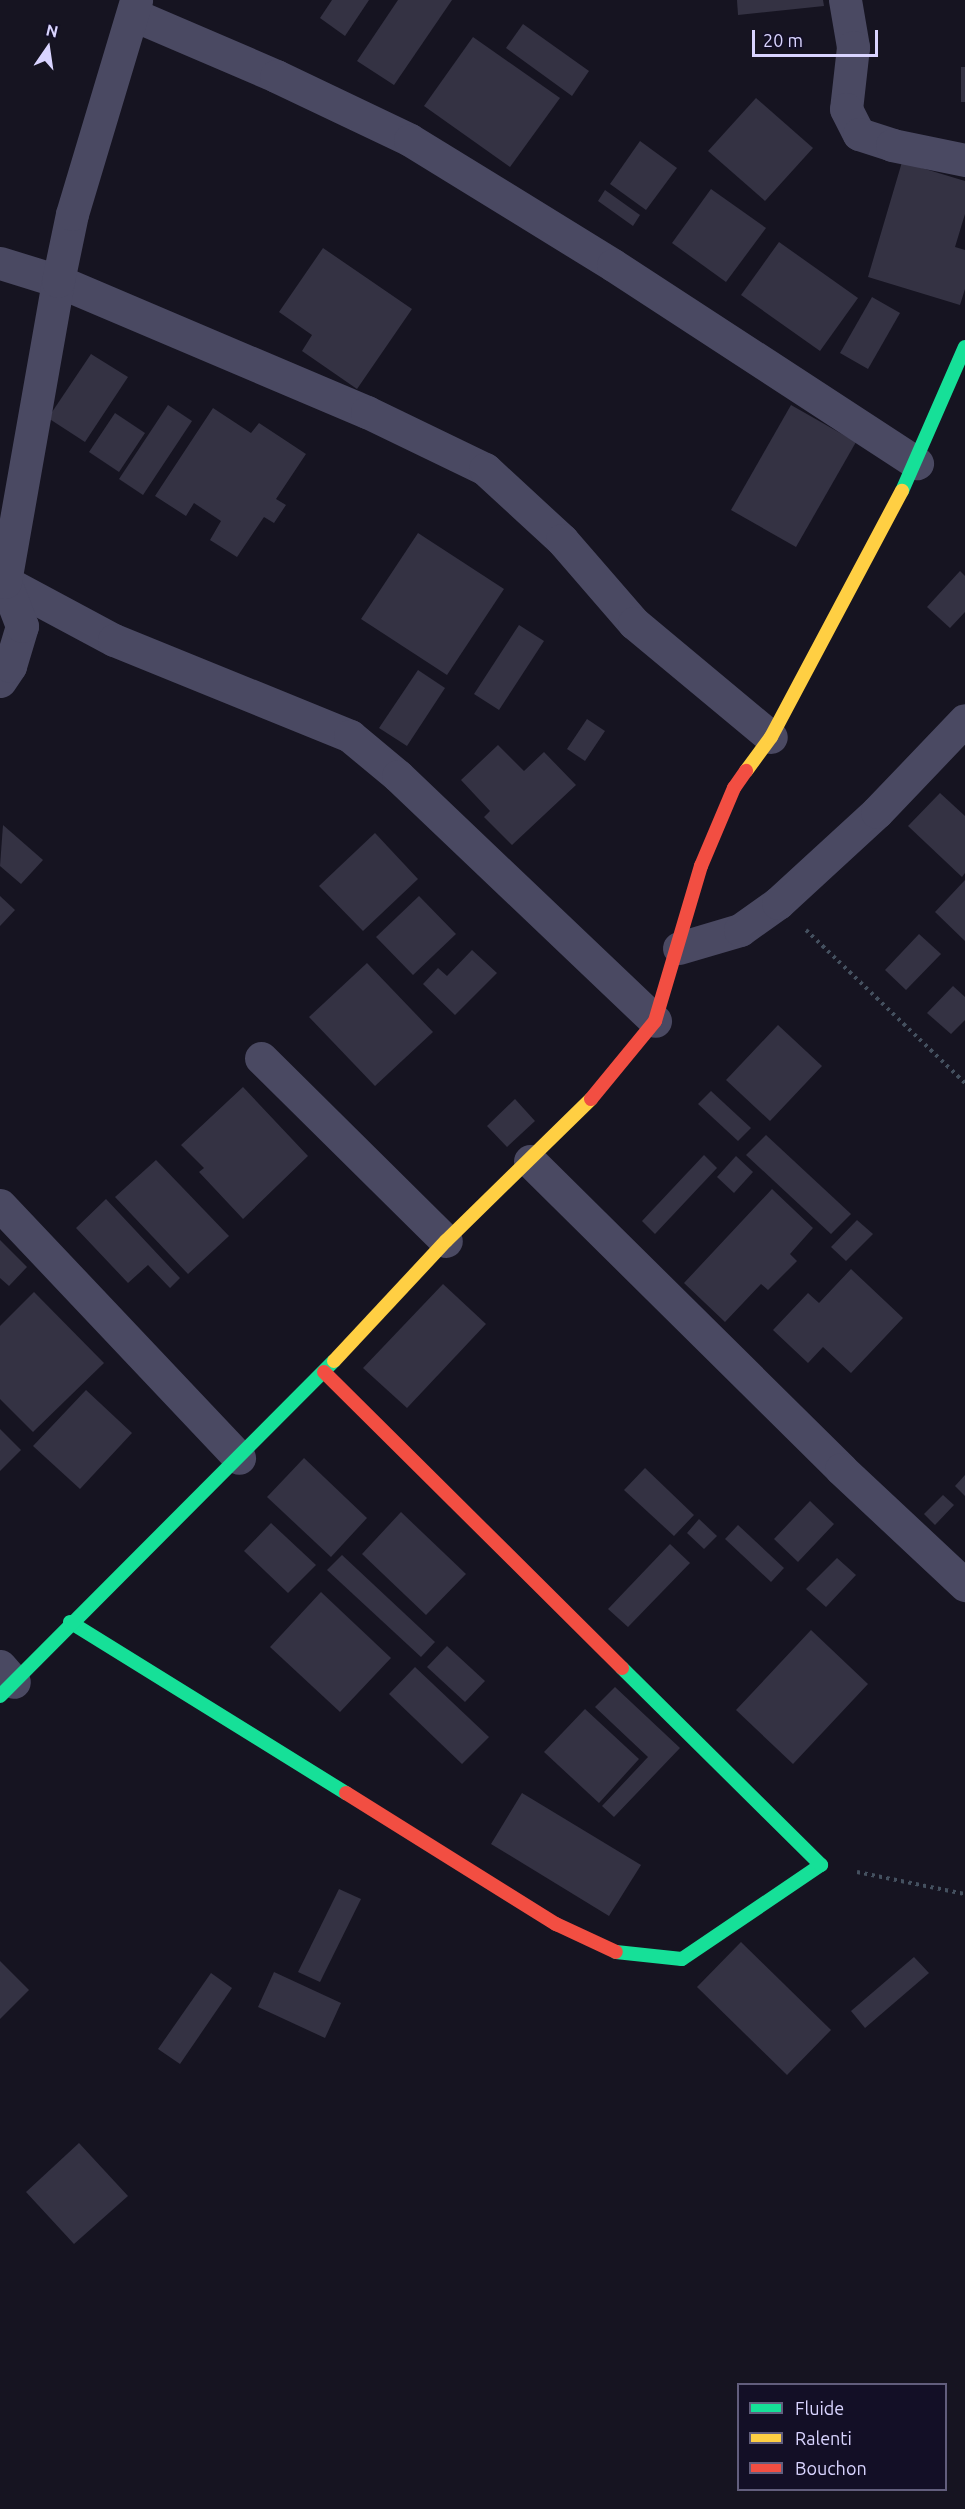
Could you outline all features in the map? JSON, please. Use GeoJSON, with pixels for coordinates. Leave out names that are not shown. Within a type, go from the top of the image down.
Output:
{"type":"FeatureCollection","features":[{"type":"Feature","properties":{"kind":"street"},"geometry":{"type":"LineString","coordinates":[[846,0],[853,47],[846,109],[859,134],[892,146],[965,160]]}},
{"type":"Feature","properties":{"kind":"street"},"geometry":{"type":"LineString","coordinates":[[0,681],[10,666],[22,626],[2,581],[58,281],[102,108],[135,7],[410,140],[623,272],[917,463]]}},
{"type":"Feature","properties":{"kind":"street"},"geometry":{"type":"LineString","coordinates":[[0,263],[58,281],[367,412],[485,469],[562,540],[634,623],[771,737]]}},
{"type":"Feature","properties":{"kind":"street"},"geometry":{"type":"LineString","coordinates":[[5,1681],[70,1622],[324,1372],[446,1241],[603,1087],[655,1022],[680,948],[701,866],[734,788],[771,737],[917,463],[965,347]]}},
{"type":"Feature","properties":{"kind":"street"},"geometry":{"type":"LineString","coordinates":[[2,581],[114,640],[350,736],[398,776],[655,1022]]}},
{"type":"Feature","properties":{"kind":"street"},"geometry":{"type":"LineString","coordinates":[[680,948],[740,930],[778,903],[877,812],[965,720]]}},
{"type":"Feature","properties":{"kind":"street"},"geometry":{"type":"LineString","coordinates":[[261,1058],[446,1241]]}},
{"type":"Feature","properties":{"kind":"street"},"geometry":{"type":"LineString","coordinates":[[530,1161],[841,1469],[965,1584]]}},
{"type":"Feature","properties":{"kind":"street"},"geometry":{"type":"LineString","coordinates":[[0,1205],[239,1458]]}},
{"type":"Feature","properties":{"kind":"street"},"geometry":{"type":"LineString","coordinates":[[70,1622],[555,1924],[623,1955],[682,1959],[821,1865],[324,1372]]}},
{"type":"Feature","properties":{"kind":"path"},"geometry":{"type":"LineString","coordinates":[[778,903],[965,1083]]}},
{"type":"Feature","properties":{"kind":"path"},"geometry":{"type":"LineString","coordinates":[[821,1865],[965,1894]]}},
{"type":"Feature","properties":{"kind":"building"},"geometry":{"type":"Polygon","coordinates":[[[332,0],[369,0],[345,36],[320,18],[332,0]]]}},
{"type":"Feature","properties":{"kind":"building"},"geometry":{"type":"Polygon","coordinates":[[[398,0],[452,0],[394,85],[357,61],[398,0]]]}},
{"type":"Feature","properties":{"kind":"building"},"geometry":{"type":"Polygon","coordinates":[[[737,0],[823,0],[824,6],[738,15],[737,0]]]}},
{"type":"Feature","properties":{"kind":"building"},"geometry":{"type":"Polygon","coordinates":[[[523,24],[589,71],[572,96],[506,48],[523,24]]]}},
{"type":"Feature","properties":{"kind":"building"},"geometry":{"type":"Polygon","coordinates":[[[473,37],[560,98],[510,167],[424,106],[473,37]]]}},
{"type":"Feature","properties":{"kind":"building"},"geometry":{"type":"Polygon","coordinates":[[[961,67],[965,67],[965,102],[961,102],[961,67]]]}},
{"type":"Feature","properties":{"kind":"building"},"geometry":{"type":"Polygon","coordinates":[[[756,98],[813,148],[765,201],[708,151],[756,98]]]}},
{"type":"Feature","properties":{"kind":"building"},"geometry":{"type":"Polygon","coordinates":[[[640,141],[677,168],[646,210],[610,184],[640,141]]]}},
{"type":"Feature","properties":{"kind":"building"},"geometry":{"type":"Polygon","coordinates":[[[902,162],[965,181],[965,214],[955,247],[965,250],[965,289],[960,305],[868,277],[902,162]]]}},
{"type":"Feature","properties":{"kind":"building"},"geometry":{"type":"Polygon","coordinates":[[[711,189],[766,228],[726,282],[672,243],[711,189]]]}},
{"type":"Feature","properties":{"kind":"building"},"geometry":{"type":"Polygon","coordinates":[[[605,190],[640,215],[633,226],[598,201],[605,190]]]}},
{"type":"Feature","properties":{"kind":"building"},"geometry":{"type":"Polygon","coordinates":[[[779,242],[858,298],[820,351],[741,295],[779,242]]]}},
{"type":"Feature","properties":{"kind":"building"},"geometry":{"type":"Polygon","coordinates":[[[323,248],[412,309],[357,389],[302,351],[312,335],[279,312],[323,248]]]}},
{"type":"Feature","properties":{"kind":"building"},"geometry":{"type":"Polygon","coordinates":[[[872,297],[900,313],[868,369],[840,353],[872,297]]]}},
{"type":"Feature","properties":{"kind":"building"},"geometry":{"type":"Polygon","coordinates":[[[91,354],[128,377],[85,442],[48,418],[91,354]]]}},
{"type":"Feature","properties":{"kind":"building"},"geometry":{"type":"Polygon","coordinates":[[[168,405],[192,421],[143,495],[119,479],[168,405]]]}},
{"type":"Feature","properties":{"kind":"building"},"geometry":{"type":"Polygon","coordinates":[[[791,405],[856,442],[796,547],[731,510],[791,405]]]}},
{"type":"Feature","properties":{"kind":"building"},"geometry":{"type":"Polygon","coordinates":[[[213,408],[251,433],[259,423],[306,454],[276,499],[286,505],[274,523],[264,517],[237,557],[210,540],[221,521],[194,503],[186,516],[155,496],[213,408]]]}},
{"type":"Feature","properties":{"kind":"building"},"geometry":{"type":"Polygon","coordinates":[[[115,413],[145,433],[119,472],[89,452],[115,413]]]}},
{"type":"Feature","properties":{"kind":"building"},"geometry":{"type":"Polygon","coordinates":[[[418,533],[504,589],[447,675],[361,619],[418,533]]]}},
{"type":"Feature","properties":{"kind":"building"},"geometry":{"type":"Polygon","coordinates":[[[960,571],[965,576],[965,612],[950,628],[927,607],[960,571]]]}},
{"type":"Feature","properties":{"kind":"building"},"geometry":{"type":"Polygon","coordinates":[[[519,625],[544,641],[499,710],[474,694],[519,625]]]}},
{"type":"Feature","properties":{"kind":"building"},"geometry":{"type":"Polygon","coordinates":[[[418,670],[445,688],[407,746],[379,728],[418,670]]]}},
{"type":"Feature","properties":{"kind":"building"},"geometry":{"type":"Polygon","coordinates":[[[587,719],[605,731],[585,761],[567,749],[587,719]]]}},
{"type":"Feature","properties":{"kind":"building"},"geometry":{"type":"Polygon","coordinates":[[[498,745],[524,771],[544,752],[576,785],[512,845],[484,817],[490,811],[461,780],[498,745]]]}},
{"type":"Feature","properties":{"kind":"building"},"geometry":{"type":"Polygon","coordinates":[[[940,793],[965,816],[965,873],[962,877],[908,826],[940,793]]]}},
{"type":"Feature","properties":{"kind":"building"},"geometry":{"type":"Polygon","coordinates":[[[3,825],[43,860],[21,884],[0,866],[3,825]]]}},
{"type":"Feature","properties":{"kind":"building"},"geometry":{"type":"Polygon","coordinates":[[[375,833],[418,879],[363,931],[319,886],[375,833]]]}},
{"type":"Feature","properties":{"kind":"building"},"geometry":{"type":"Polygon","coordinates":[[[965,880],[965,941],[935,912],[965,880]]]}},
{"type":"Feature","properties":{"kind":"building"},"geometry":{"type":"Polygon","coordinates":[[[0,896],[15,910],[0,926],[0,896]]]}},
{"type":"Feature","properties":{"kind":"building"},"geometry":{"type":"Polygon","coordinates":[[[419,896],[456,934],[413,975],[376,937],[419,896]]]}},
{"type":"Feature","properties":{"kind":"building"},"geometry":{"type":"Polygon","coordinates":[[[919,934],[941,954],[906,990],[885,970],[919,934]]]}},
{"type":"Feature","properties":{"kind":"building"},"geometry":{"type":"Polygon","coordinates":[[[472,950],[497,973],[455,1015],[423,984],[438,968],[447,976],[472,950]]]}},
{"type":"Feature","properties":{"kind":"building"},"geometry":{"type":"Polygon","coordinates":[[[367,963],[433,1032],[375,1086],[309,1017],[367,963]]]}},
{"type":"Feature","properties":{"kind":"building"},"geometry":{"type":"Polygon","coordinates":[[[953,986],[965,997],[965,1020],[951,1034],[927,1013],[953,986]]]}},
{"type":"Feature","properties":{"kind":"building"},"geometry":{"type":"Polygon","coordinates":[[[778,1025],[822,1066],[770,1121],[726,1080],[778,1025]]]}},
{"type":"Feature","properties":{"kind":"building"},"geometry":{"type":"Polygon","coordinates":[[[243,1087],[308,1156],[243,1219],[199,1172],[204,1168],[181,1145],[243,1087]]]}},
{"type":"Feature","properties":{"kind":"building"},"geometry":{"type":"Polygon","coordinates":[[[711,1091],[751,1128],[738,1141],[698,1104],[711,1091]]]}},
{"type":"Feature","properties":{"kind":"building"},"geometry":{"type":"Polygon","coordinates":[[[515,1099],[535,1121],[507,1147],[487,1126],[515,1099]]]}},
{"type":"Feature","properties":{"kind":"building"},"geometry":{"type":"Polygon","coordinates":[[[766,1135],[851,1214],[831,1234],[746,1155],[766,1135]]]}},
{"type":"Feature","properties":{"kind":"building"},"geometry":{"type":"Polygon","coordinates":[[[704,1155],[717,1168],[655,1234],[642,1221],[704,1155]]]}},
{"type":"Feature","properties":{"kind":"building"},"geometry":{"type":"Polygon","coordinates":[[[736,1156],[753,1172],[734,1193],[717,1177],[736,1156]]]}},
{"type":"Feature","properties":{"kind":"building"},"geometry":{"type":"Polygon","coordinates":[[[156,1160],[229,1236],[188,1274],[115,1197],[156,1160]]]}},
{"type":"Feature","properties":{"kind":"building"},"geometry":{"type":"Polygon","coordinates":[[[772,1189],[813,1228],[790,1254],[797,1261],[768,1290],[761,1284],[725,1322],[684,1283],[772,1189]]]}},
{"type":"Feature","properties":{"kind":"building"},"geometry":{"type":"Polygon","coordinates":[[[106,1199],[180,1278],[170,1288],[148,1265],[128,1283],[76,1228],[106,1199]]]}},
{"type":"Feature","properties":{"kind":"building"},"geometry":{"type":"Polygon","coordinates":[[[857,1220],[873,1234],[846,1261],[831,1247],[857,1220]]]}},
{"type":"Feature","properties":{"kind":"building"},"geometry":{"type":"Polygon","coordinates":[[[0,1240],[27,1267],[9,1286],[0,1278],[0,1240]]]}},
{"type":"Feature","properties":{"kind":"building"},"geometry":{"type":"Polygon","coordinates":[[[851,1269],[903,1318],[851,1373],[823,1347],[808,1363],[773,1330],[808,1293],[819,1303],[851,1269]]]}},
{"type":"Feature","properties":{"kind":"building"},"geometry":{"type":"Polygon","coordinates":[[[443,1284],[486,1324],[407,1408],[363,1368],[443,1284]]]}},
{"type":"Feature","properties":{"kind":"building"},"geometry":{"type":"Polygon","coordinates":[[[34,1292],[104,1363],[33,1432],[0,1399],[0,1326],[34,1292]]]}},
{"type":"Feature","properties":{"kind":"building"},"geometry":{"type":"Polygon","coordinates":[[[86,1390],[132,1433],[80,1489],[33,1446],[86,1390]]]}},
{"type":"Feature","properties":{"kind":"building"},"geometry":{"type":"Polygon","coordinates":[[[0,1429],[21,1450],[0,1471],[0,1429]]]}},
{"type":"Feature","properties":{"kind":"building"},"geometry":{"type":"Polygon","coordinates":[[[304,1458],[367,1518],[331,1557],[267,1497],[304,1458]]]}},
{"type":"Feature","properties":{"kind":"building"},"geometry":{"type":"Polygon","coordinates":[[[645,1468],[694,1515],[674,1536],[624,1490],[645,1468]]]}},
{"type":"Feature","properties":{"kind":"building"},"geometry":{"type":"Polygon","coordinates":[[[965,1475],[965,1496],[955,1486],[965,1475]]]}},
{"type":"Feature","properties":{"kind":"building"},"geometry":{"type":"Polygon","coordinates":[[[943,1495],[954,1505],[935,1525],[924,1514],[943,1495]]]}},
{"type":"Feature","properties":{"kind":"building"},"geometry":{"type":"Polygon","coordinates":[[[810,1501],[834,1524],[798,1562],[774,1539],[810,1501]]]}},
{"type":"Feature","properties":{"kind":"building"},"geometry":{"type":"Polygon","coordinates":[[[401,1512],[466,1574],[426,1615],[362,1554],[401,1512]]]}},
{"type":"Feature","properties":{"kind":"building"},"geometry":{"type":"Polygon","coordinates":[[[699,1519],[717,1536],[704,1549],[687,1533],[699,1519]]]}},
{"type":"Feature","properties":{"kind":"building"},"geometry":{"type":"Polygon","coordinates":[[[271,1523],[316,1565],[288,1593],[244,1551],[271,1523]]]}},
{"type":"Feature","properties":{"kind":"building"},"geometry":{"type":"Polygon","coordinates":[[[738,1525],[784,1568],[771,1582],[725,1539],[738,1525]]]}},
{"type":"Feature","properties":{"kind":"building"},"geometry":{"type":"Polygon","coordinates":[[[670,1544],[690,1563],[628,1627],[608,1609],[670,1544]]]}},
{"type":"Feature","properties":{"kind":"building"},"geometry":{"type":"Polygon","coordinates":[[[342,1555],[435,1642],[421,1657],[327,1570],[342,1555]]]}},
{"type":"Feature","properties":{"kind":"building"},"geometry":{"type":"Polygon","coordinates":[[[837,1558],[856,1575],[826,1607],[806,1589],[837,1558]]]}},
{"type":"Feature","properties":{"kind":"building"},"geometry":{"type":"Polygon","coordinates":[[[321,1592],[391,1658],[340,1712],[270,1647],[321,1592]]]}},
{"type":"Feature","properties":{"kind":"building"},"geometry":{"type":"Polygon","coordinates":[[[811,1630],[868,1684],[793,1764],[736,1710],[811,1630]]]}},
{"type":"Feature","properties":{"kind":"building"},"geometry":{"type":"Polygon","coordinates":[[[447,1646],[485,1681],[465,1702],[427,1667],[447,1646]]]}},
{"type":"Feature","properties":{"kind":"building"},"geometry":{"type":"Polygon","coordinates":[[[415,1667],[489,1737],[462,1764],[389,1694],[415,1667]]]}},
{"type":"Feature","properties":{"kind":"building"},"geometry":{"type":"Polygon","coordinates":[[[615,1687],[680,1748],[614,1817],[602,1806],[648,1757],[595,1707],[615,1687]]]}},
{"type":"Feature","properties":{"kind":"building"},"geometry":{"type":"Polygon","coordinates":[[[585,1709],[639,1759],[599,1803],[544,1752],[585,1709]]]}},
{"type":"Feature","properties":{"kind":"building"},"geometry":{"type":"Polygon","coordinates":[[[522,1793],[641,1865],[609,1916],[491,1844],[522,1793]]]}},
{"type":"Feature","properties":{"kind":"building"},"geometry":{"type":"Polygon","coordinates":[[[339,1889],[361,1899],[320,1982],[298,1972],[339,1889]]]}},
{"type":"Feature","properties":{"kind":"building"},"geometry":{"type":"Polygon","coordinates":[[[741,1942],[831,2030],[787,2075],[697,1987],[741,1942]]]}},
{"type":"Feature","properties":{"kind":"building"},"geometry":{"type":"Polygon","coordinates":[[[914,1957],[929,1973],[865,2028],[851,2011],[914,1957]]]}},
{"type":"Feature","properties":{"kind":"building"},"geometry":{"type":"Polygon","coordinates":[[[0,1961],[29,1990],[0,2019],[0,1961]]]}},
{"type":"Feature","properties":{"kind":"building"},"geometry":{"type":"Polygon","coordinates":[[[274,1972],[341,2003],[325,2038],[258,2007],[274,1972]]]}},
{"type":"Feature","properties":{"kind":"building"},"geometry":{"type":"Polygon","coordinates":[[[211,1973],[232,1988],[180,2064],[158,2049],[211,1973]]]}},
{"type":"Feature","properties":{"kind":"building"},"geometry":{"type":"Polygon","coordinates":[[[79,2143],[128,2196],[74,2244],[26,2192],[79,2143]]]}},
{"type":"Feature","properties":{"kind":"traffic: fast"},"geometry":{"type":"LineString","coordinates":[[902,491],[965,347]]}},
{"type":"Feature","properties":{"kind":"traffic: fast"},"geometry":{"type":"LineString","coordinates":[[0,1696],[334,1361]]}},
{"type":"Feature","properties":{"kind":"traffic: fast"},"geometry":{"type":"LineString","coordinates":[[70,1622],[346,1793]]}},
{"type":"Feature","properties":{"kind":"traffic: fast"},"geometry":{"type":"LineString","coordinates":[[616,1952],[682,1959],[821,1865],[622,1668]]}},
{"type":"Feature","properties":{"kind":"traffic: slow"},"geometry":{"type":"LineString","coordinates":[[746,771],[771,737],[902,491]]}},
{"type":"Feature","properties":{"kind":"traffic: slow"},"geometry":{"type":"LineString","coordinates":[[334,1361],[446,1241],[591,1099]]}},
{"type":"Feature","properties":{"kind":"traffic: jam"},"geometry":{"type":"LineString","coordinates":[[591,1099],[655,1021],[701,866],[734,788],[746,771]]}},
{"type":"Feature","properties":{"kind":"traffic: jam"},"geometry":{"type":"LineString","coordinates":[[324,1372],[622,1668]]}},
{"type":"Feature","properties":{"kind":"traffic: jam"},"geometry":{"type":"LineString","coordinates":[[346,1793],[556,1924],[616,1952]]}}]}
